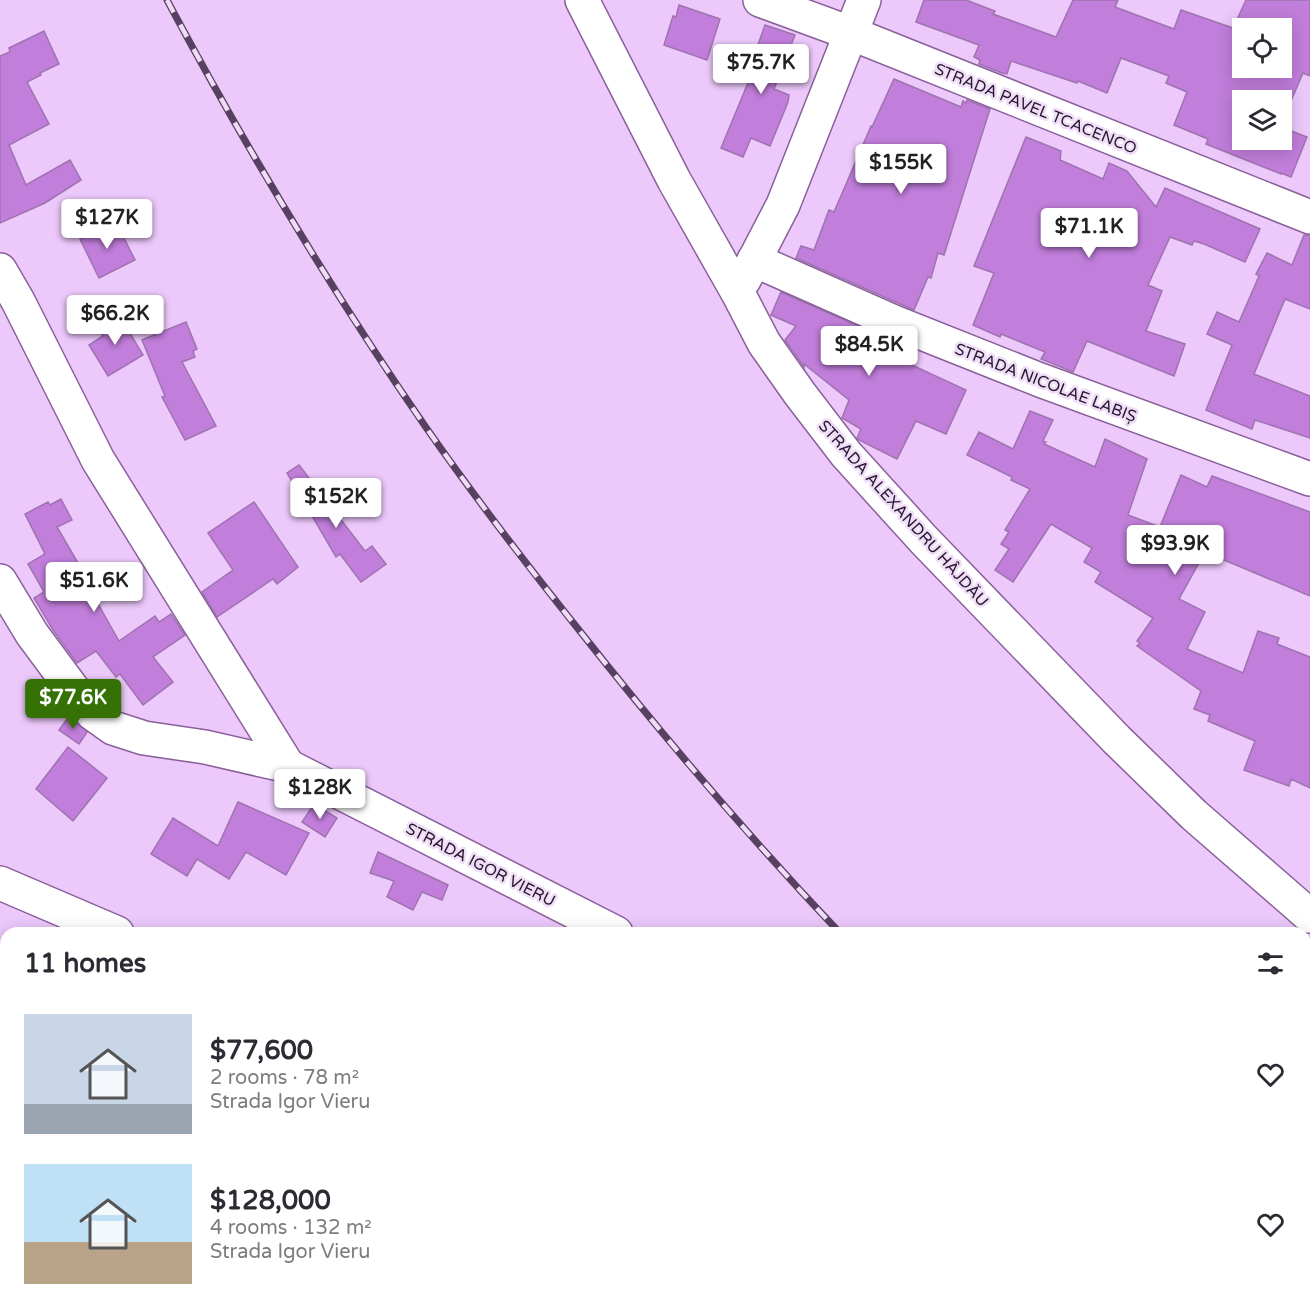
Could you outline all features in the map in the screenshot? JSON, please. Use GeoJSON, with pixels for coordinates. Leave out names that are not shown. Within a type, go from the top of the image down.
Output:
{"type":"FeatureCollection","features":[{"type":"Feature","properties":{"kind":"street","name":"STRADA ALEXANDRU HÂJDĂU"},"geometry":{"type":"LineString","coordinates":[[582,0],[674,180],[764,343],[846,454],[923,538],[1126,748],[1194,815],[1310,916]]}},
{"type":"Feature","properties":{"kind":"street","name":"STRADA PAVEL TCACENCO"},"geometry":{"type":"LineString","coordinates":[[760,0],[850,33],[1310,217]]}},
{"type":"Feature","properties":{"kind":"street"},"geometry":{"type":"LineString","coordinates":[[738,293],[783,205],[864,0]]}},
{"type":"Feature","properties":{"kind":"street","name":"STRADA NICOLAE LABIȘ"},"geometry":{"type":"LineString","coordinates":[[754,260],[894,322],[1029,376],[1310,479]]}},
{"type":"Feature","properties":{"kind":"street"},"geometry":{"type":"LineString","coordinates":[[0,270],[98,460],[288,766]]}},
{"type":"Feature","properties":{"kind":"street","name":"STRADA IGOR VIERU"},"geometry":{"type":"LineString","coordinates":[[0,581],[32,634],[61,674],[92,713],[113,728],[144,738],[205,747],[288,766],[604,927]]}},
{"type":"Feature","properties":{"kind":"street"},"geometry":{"type":"LineString","coordinates":[[0,883],[103,927]]}},
{"type":"Feature","properties":{"kind":"building"},"geometry":{"type":"Polygon","coordinates":[[[924,0],[966,0],[995,11],[993,14],[1056,37],[1073,0],[1118,0],[1115,7],[1174,29],[1181,10],[1232,28],[1232,78],[1292,78],[1292,18],[1238,18],[1246,0],[1310,0],[1310,76],[1303,73],[1292,98],[1292,90],[1232,90],[1232,150],[1292,150],[1292,131],[1307,137],[1291,177],[1206,144],[1208,139],[1174,125],[1187,92],[1166,83],[1169,76],[1121,58],[1107,93],[1078,81],[1077,83],[1011,61],[1007,74],[1002,73],[979,64],[980,60],[974,57],[979,45],[916,22],[924,0]]]}},
{"type":"Feature","properties":{"kind":"building"},"geometry":{"type":"Polygon","coordinates":[[[679,5],[720,19],[707,60],[664,45],[679,5]]]}},
{"type":"Feature","properties":{"kind":"building"},"geometry":{"type":"Polygon","coordinates":[[[765,25],[795,35],[774,89],[789,95],[788,102],[770,146],[751,138],[743,157],[721,148],[757,61],[753,59],[765,25]]]}},
{"type":"Feature","properties":{"kind":"building"},"geometry":{"type":"Polygon","coordinates":[[[44,31],[59,64],[27,82],[49,124],[9,145],[26,185],[70,160],[81,180],[45,203],[0,223],[0,56],[10,52],[9,48],[44,31]]]}},
{"type":"Feature","properties":{"kind":"building"},"geometry":{"type":"Polygon","coordinates":[[[894,79],[961,107],[963,101],[966,103],[967,100],[990,109],[944,255],[938,253],[931,278],[928,277],[914,310],[796,258],[801,246],[814,250],[829,210],[834,212],[894,79]]]}},
{"type":"Feature","properties":{"kind":"building"},"geometry":{"type":"Polygon","coordinates":[[[1026,137],[1061,151],[1060,160],[1103,179],[1109,163],[1127,171],[1156,207],[1165,188],[1260,229],[1245,262],[1204,244],[1194,241],[1192,245],[1170,237],[1148,285],[1162,291],[1146,331],[1185,344],[1174,376],[1087,341],[1073,372],[1041,359],[1045,352],[973,325],[994,273],[974,266],[1026,137]]]}},
{"type":"Feature","properties":{"kind":"building"},"geometry":{"type":"Polygon","coordinates":[[[116,222],[135,260],[99,278],[80,239],[116,222]]]}},
{"type":"Feature","properties":{"kind":"building"},"geometry":{"type":"Polygon","coordinates":[[[1304,235],[1310,235],[1310,309],[1285,299],[1254,374],[1310,396],[1310,438],[1255,420],[1252,429],[1206,410],[1232,345],[1207,334],[1217,312],[1239,322],[1259,276],[1256,274],[1267,253],[1292,265],[1304,235]]]}},
{"type":"Feature","properties":{"kind":"building"},"geometry":{"type":"Polygon","coordinates":[[[781,292],[899,344],[898,348],[906,352],[901,360],[966,390],[946,434],[916,421],[897,459],[859,440],[857,438],[861,429],[842,418],[849,400],[804,364],[804,367],[785,340],[796,326],[771,315],[781,292]]]}},
{"type":"Feature","properties":{"kind":"building"},"geometry":{"type":"Polygon","coordinates":[[[119,315],[143,355],[108,376],[89,345],[103,336],[97,328],[119,315]]]}},
{"type":"Feature","properties":{"kind":"building"},"geometry":{"type":"Polygon","coordinates":[[[186,322],[197,349],[193,351],[195,357],[182,362],[216,426],[185,440],[162,397],[165,396],[142,340],[186,322]]]}},
{"type":"Feature","properties":{"kind":"building"},"geometry":{"type":"Polygon","coordinates":[[[1030,411],[1053,420],[1043,441],[1046,442],[1044,444],[1095,467],[1105,439],[1147,459],[1128,515],[1160,527],[1181,475],[1207,487],[1212,476],[1310,512],[1310,596],[1205,552],[1179,599],[1205,612],[1187,649],[1243,673],[1258,631],[1279,638],[1277,644],[1310,657],[1310,788],[1291,779],[1289,786],[1244,770],[1255,741],[1208,721],[1210,715],[1194,709],[1201,691],[1137,646],[1140,643],[1137,641],[1153,618],[1095,582],[1101,572],[1084,562],[1092,548],[1051,524],[1013,582],[995,570],[1009,549],[1001,544],[1009,532],[1005,530],[1030,489],[1011,480],[1012,477],[967,455],[979,432],[1013,449],[1030,411]]]}},
{"type":"Feature","properties":{"kind":"building"},"geometry":{"type":"Polygon","coordinates":[[[299,465],[365,551],[372,546],[386,564],[361,582],[340,554],[336,557],[287,473],[299,465]]]}},
{"type":"Feature","properties":{"kind":"building"},"geometry":{"type":"Polygon","coordinates":[[[61,499],[72,520],[57,527],[119,641],[155,616],[159,622],[171,614],[185,635],[153,657],[173,682],[143,705],[120,674],[116,677],[96,651],[77,663],[53,630],[34,598],[44,592],[28,564],[45,554],[25,514],[48,502],[50,505],[61,499]]]}},
{"type":"Feature","properties":{"kind":"building"},"geometry":{"type":"Polygon","coordinates":[[[254,502],[298,567],[277,584],[273,579],[217,617],[202,592],[233,570],[208,533],[254,502]]]}},
{"type":"Feature","properties":{"kind":"building"},"geometry":{"type":"Polygon","coordinates":[[[70,715],[87,732],[79,744],[59,730],[70,715]]]}},
{"type":"Feature","properties":{"kind":"building"},"geometry":{"type":"Polygon","coordinates":[[[68,747],[107,778],[73,821],[36,789],[68,747]]]}},
{"type":"Feature","properties":{"kind":"building"},"geometry":{"type":"Polygon","coordinates":[[[238,802],[309,833],[286,875],[246,852],[229,879],[197,859],[187,876],[151,854],[173,818],[218,846],[238,802]]]}},
{"type":"Feature","properties":{"kind":"building"},"geometry":{"type":"Polygon","coordinates":[[[314,804],[337,818],[325,837],[302,822],[314,804]]]}},
{"type":"Feature","properties":{"kind":"building"},"geometry":{"type":"Polygon","coordinates":[[[378,852],[448,885],[442,900],[422,892],[413,910],[387,897],[394,881],[370,873],[378,852]]]}},
{"type":"Feature","properties":{"kind":"railway"},"geometry":{"type":"LineString","coordinates":[[167,0],[290,217],[356,323],[481,504],[642,708],[739,822],[834,927]]}}]}
